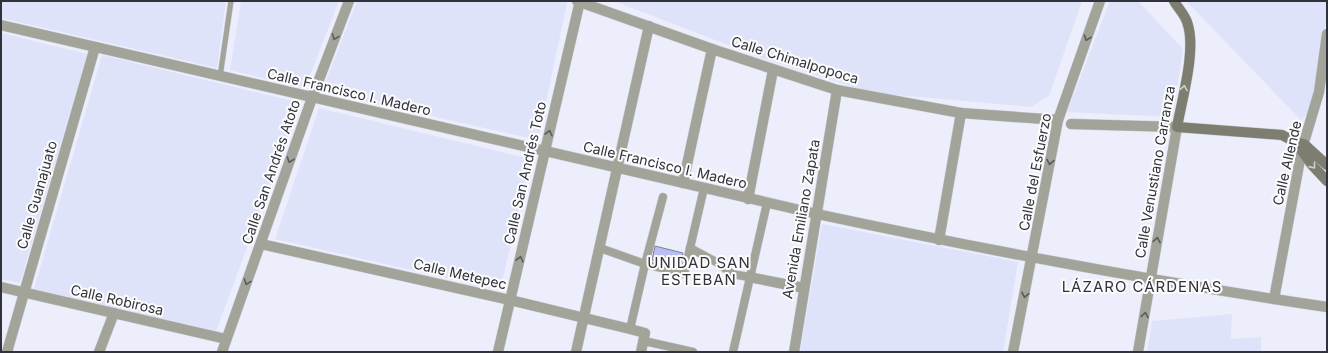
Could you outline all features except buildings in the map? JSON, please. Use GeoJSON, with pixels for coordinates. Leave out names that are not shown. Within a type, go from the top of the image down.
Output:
{"type":"FeatureCollection","features":[{"type":"Feature","properties":{"kind":"main road","name":"Calle Venustiano Carranza"},"geometry":{"type":"LineString","coordinates":[[1174,1],[1187,21],[1190,42],[1176,127]]}},
{"type":"Feature","properties":{"kind":"main road"},"geometry":{"type":"LineString","coordinates":[[1176,127],[1274,133],[1301,145],[1327,164]]}},
{"type":"Feature","properties":{"kind":"main road"},"geometry":{"type":"LineString","coordinates":[[1301,145],[1312,165],[1327,181]]}},
{"type":"Feature","properties":{"kind":"street","name":"Calle San Andrés Atoto"},"geometry":{"type":"LineString","coordinates":[[222,352],[312,98],[349,1]]}},
{"type":"Feature","properties":{"kind":"street","name":"Calle Chimalpopoca"},"geometry":{"type":"LineString","coordinates":[[579,1],[712,49],[837,90],[960,113],[1058,120]]}},
{"type":"Feature","properties":{"kind":"street","name":"Calle San Andrés Toto"},"geometry":{"type":"LineString","coordinates":[[498,352],[579,1]]}},
{"type":"Feature","properties":{"kind":"street","name":"Calle del Esfuerzo"},"geometry":{"type":"LineString","coordinates":[[1014,352],[1058,120],[1100,1]]}},
{"type":"Feature","properties":{"kind":"street","name":"Calle Francisco I. Madero"},"geometry":{"type":"LineString","coordinates":[[1,25],[220,77],[683,183],[767,204],[939,240],[1151,279],[1327,307]]}},
{"type":"Feature","properties":{"kind":"street"},"geometry":{"type":"LineString","coordinates":[[576,352],[649,26]]}},
{"type":"Feature","properties":{"kind":"street","name":"Calle Allende"},"geometry":{"type":"LineString","coordinates":[[1274,299],[1301,145],[1319,92],[1327,34]]}},
{"type":"Feature","properties":{"kind":"street","name":"Calle Guanajuato"},"geometry":{"type":"LineString","coordinates":[[7,352],[95,47]]}},
{"type":"Feature","properties":{"kind":"street"},"geometry":{"type":"LineString","coordinates":[[683,183],[712,49]]}},
{"type":"Feature","properties":{"kind":"street"},"geometry":{"type":"LineString","coordinates":[[748,199],[773,70]]}},
{"type":"Feature","properties":{"kind":"street","name":"Avenida Emiliano Zapata"},"geometry":{"type":"LineString","coordinates":[[794,352],[837,90]]}},
{"type":"Feature","properties":{"kind":"street"},"geometry":{"type":"LineString","coordinates":[[939,240],[960,113]]}},
{"type":"Feature","properties":{"kind":"street"},"geometry":{"type":"LineString","coordinates":[[1071,124],[1176,127]]}},
{"type":"Feature","properties":{"kind":"street","name":"Calle Venustiano Carranza"},"geometry":{"type":"LineString","coordinates":[[1138,352],[1176,127]]}},
{"type":"Feature","properties":{"kind":"street"},"geometry":{"type":"LineString","coordinates":[[600,248],[645,264],[684,274],[704,188]]}},
{"type":"Feature","properties":{"kind":"street"},"geometry":{"type":"LineString","coordinates":[[630,329],[663,196]]}},
{"type":"Feature","properties":{"kind":"street"},"geometry":{"type":"LineString","coordinates":[[733,352],[767,204]]}},
{"type":"Feature","properties":{"kind":"street","name":"Calle Metepec"},"geometry":{"type":"LineString","coordinates":[[261,244],[510,300],[630,329],[645,334],[644,341]]}},
{"type":"Feature","properties":{"kind":"street"},"geometry":{"type":"LineString","coordinates":[[690,248],[732,274],[804,288]]}},
{"type":"Feature","properties":{"kind":"street","name":"Calle Robirosa"},"geometry":{"type":"LineString","coordinates":[[1,287],[226,339]]}},
{"type":"Feature","properties":{"kind":"street"},"geometry":{"type":"LineString","coordinates":[[99,352],[114,313]]}},
{"type":"Feature","properties":{"kind":"street"},"geometry":{"type":"LineString","coordinates":[[641,352],[644,341],[693,352]]}},
{"type":"Feature","properties":{"kind":"lane"},"geometry":{"type":"LineString","coordinates":[[220,77],[232,1]]}},
{"type":"Feature","properties":{"kind":"shaded area"},"geometry":{"type":"Polygon","coordinates":[[[1,1],[226,1],[217,68],[1,18],[1,1]]]}},
{"type":"Feature","properties":{"kind":"shaded area"},"geometry":{"type":"Polygon","coordinates":[[[241,1],[339,1],[305,88],[230,70],[241,1]]]}},
{"type":"Feature","properties":{"kind":"shaded area"},"geometry":{"type":"Polygon","coordinates":[[[357,1],[563,1],[567,3],[538,140],[322,91],[357,1]]]}},
{"type":"Feature","properties":{"kind":"shaded area"},"geometry":{"type":"Polygon","coordinates":[[[614,1],[1082,1],[1049,96],[1031,107],[873,93],[759,57],[614,1]]]}},
{"type":"Feature","properties":{"kind":"shaded area"},"geometry":{"type":"Polygon","coordinates":[[[1110,1],[1138,1],[1183,49],[1173,117],[1067,112],[1110,1]]]}},
{"type":"Feature","properties":{"kind":"shaded area"},"geometry":{"type":"Polygon","coordinates":[[[1186,1],[1327,1],[1327,13],[1317,82],[1310,110],[1301,120],[1186,1]]]}},
{"type":"Feature","properties":{"kind":"shaded area"},"geometry":{"type":"Polygon","coordinates":[[[1,33],[87,54],[20,283],[1,279],[1,33]]]}},
{"type":"Feature","properties":{"kind":"shaded area"},"geometry":{"type":"Polygon","coordinates":[[[102,55],[301,103],[216,331],[34,289],[102,55]]]}},
{"type":"Feature","properties":{"kind":"shaded area"},"geometry":{"type":"Polygon","coordinates":[[[319,108],[531,159],[500,290],[275,239],[319,108]]]}},
{"type":"Feature","properties":{"kind":"shaded area"},"geometry":{"type":"Polygon","coordinates":[[[822,224],[1018,262],[1003,352],[800,352],[822,224]]]}},
{"type":"Feature","properties":{"kind":"shaded area"},"geometry":{"type":"Polygon","coordinates":[[[1232,314],[1231,339],[1261,337],[1261,352],[1147,352],[1152,321],[1232,314]]]}},
{"type":"Feature","properties":{"kind":"district","name":"UNIDAD SAN ESTEBAN"},"geometry":{"type":"Point","coordinates":[699,272]}},
{"type":"Feature","properties":{"kind":"district","name":"LÁZARO CÁRDENAS"},"geometry":{"type":"Point","coordinates":[1142,287]}}]}
